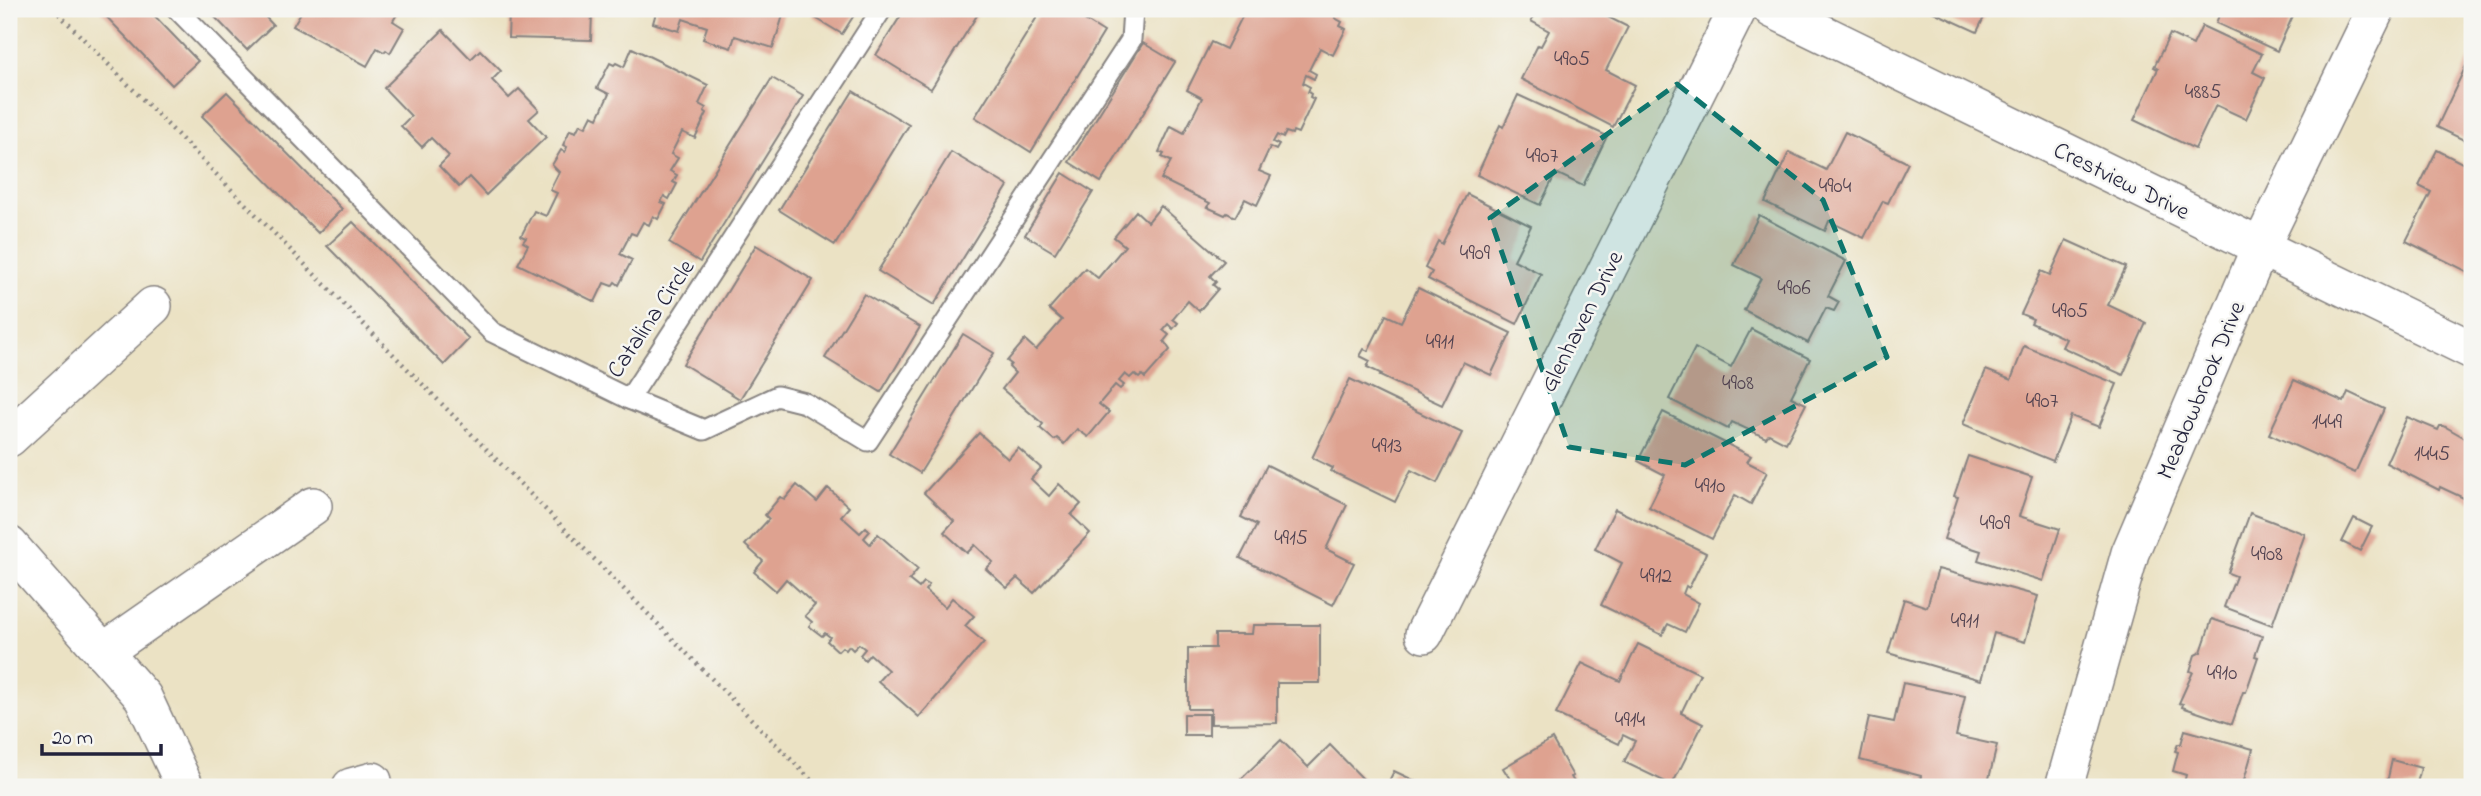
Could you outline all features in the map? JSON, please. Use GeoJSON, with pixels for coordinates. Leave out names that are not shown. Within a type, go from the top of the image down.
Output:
{"type":"FeatureCollection","features":[{"type":"Feature","properties":{"kind":"street","name":"Glenhaven Drive"},"geometry":{"type":"LineString","coordinates":[[1424,634],[1738,9]]}},
{"type":"Feature","properties":{"kind":"street","name":"Crestview Drive"},"geometry":{"type":"LineString","coordinates":[[1772,9],[2472,350]]}},
{"type":"Feature","properties":{"kind":"street","name":"Meadowbrook Drive"},"geometry":{"type":"LineString","coordinates":[[2064,787],[2130,553],[2260,248],[2376,9]]}},
{"type":"Feature","properties":{"kind":"street"},"geometry":{"type":"LineString","coordinates":[[9,438],[153,306]]}},
{"type":"Feature","properties":{"kind":"street"},"geometry":{"type":"LineString","coordinates":[[103,652],[313,506]]}},
{"type":"Feature","properties":{"kind":"street"},"geometry":{"type":"LineString","coordinates":[[9,545],[143,697],[186,787]]}},
{"type":"Feature","properties":{"kind":"lane","name":"Catalina Circle"},"geometry":{"type":"LineString","coordinates":[[177,9],[492,332],[629,399],[882,9]]}},
{"type":"Feature","properties":{"kind":"lane"},"geometry":{"type":"LineString","coordinates":[[629,399],[704,430],[777,396],[806,403],[868,441],[1131,40],[1133,9]]}},
{"type":"Feature","properties":{"kind":"path"},"geometry":{"type":"LineString","coordinates":[[54,9],[818,787]]}},
{"type":"Feature","properties":{"kind":"highlighted area"},"geometry":{"type":"Polygon","coordinates":[[[1677,84],[1823,200],[1887,357],[1685,465],[1569,447],[1490,218],[1677,84]]]}},
{"type":"Feature","properties":{"kind":"building"},"geometry":{"type":"Polygon","coordinates":[[[99,9],[148,9],[198,61],[172,85],[99,9]]]}},
{"type":"Feature","properties":{"kind":"building"},"geometry":{"type":"Polygon","coordinates":[[[207,9],[258,9],[273,25],[247,50],[207,9]]]}},
{"type":"Feature","properties":{"kind":"building"},"geometry":{"type":"Polygon","coordinates":[[[303,9],[400,9],[393,21],[404,28],[390,53],[377,48],[367,66],[293,26],[303,9]]]}},
{"type":"Feature","properties":{"kind":"building"},"geometry":{"type":"Polygon","coordinates":[[[496,9],[605,9],[605,14],[592,13],[591,40],[508,38],[509,13],[496,12],[496,9]]]}},
{"type":"Feature","properties":{"kind":"building"},"geometry":{"type":"Polygon","coordinates":[[[657,9],[785,9],[773,48],[735,36],[731,48],[703,39],[707,27],[683,19],[679,31],[653,23],[657,9]]]}},
{"type":"Feature","properties":{"kind":"building"},"geometry":{"type":"Polygon","coordinates":[[[816,9],[858,9],[842,34],[812,16],[816,9]]]}},
{"type":"Feature","properties":{"kind":"building"},"geometry":{"type":"Polygon","coordinates":[[[905,9],[981,9],[931,89],[876,55],[905,9]]]}},
{"type":"Feature","properties":{"kind":"building"},"geometry":{"type":"Polygon","coordinates":[[[1042,9],[1067,9],[1104,32],[1031,152],[975,117],[1042,9]]]}},
{"type":"Feature","properties":{"kind":"building"},"geometry":{"type":"Polygon","coordinates":[[[1241,9],[1340,9],[1335,18],[1342,22],[1340,26],[1346,29],[1333,55],[1320,48],[1309,70],[1316,74],[1314,79],[1306,75],[1303,83],[1310,87],[1308,92],[1314,99],[1298,133],[1286,132],[1283,138],[1277,135],[1273,142],[1279,145],[1276,150],[1270,147],[1259,171],[1271,176],[1257,205],[1245,199],[1235,217],[1207,207],[1210,203],[1161,179],[1171,161],[1162,157],[1164,154],[1159,152],[1171,126],[1184,133],[1202,98],[1187,90],[1211,42],[1226,49],[1245,11],[1241,9]]]}},
{"type":"Feature","properties":{"kind":"building"},"geometry":{"type":"Polygon","coordinates":[[[1537,9],[1592,9],[1628,27],[1606,70],[1635,85],[1613,127],[1521,79],[1538,45],[1541,46],[1549,31],[1531,21],[1537,9]]]}},
{"type":"Feature","properties":{"kind":"building"},"geometry":{"type":"Polygon","coordinates":[[[1927,9],[1988,9],[1977,32],[1927,9]]]}},
{"type":"Feature","properties":{"kind":"building"},"geometry":{"type":"Polygon","coordinates":[[[2211,9],[2296,9],[2277,51],[2216,23],[2220,13],[2211,9]]]}},
{"type":"Feature","properties":{"kind":"building"},"geometry":{"type":"Polygon","coordinates":[[[2202,26],[2262,54],[2253,72],[2265,78],[2246,119],[2216,105],[2195,149],[2134,120],[2158,69],[2154,67],[2170,34],[2193,45],[2202,26]]]}},
{"type":"Feature","properties":{"kind":"building"},"geometry":{"type":"Polygon","coordinates":[[[443,30],[471,59],[480,50],[501,71],[492,80],[509,98],[519,89],[539,110],[529,119],[546,137],[486,195],[469,177],[459,187],[439,166],[449,156],[431,138],[422,147],[401,126],[411,116],[384,88],[443,30]]]}},
{"type":"Feature","properties":{"kind":"building"},"geometry":{"type":"Polygon","coordinates":[[[1143,43],[1175,62],[1101,182],[1069,162],[1143,43]]]}},
{"type":"Feature","properties":{"kind":"building"},"geometry":{"type":"Polygon","coordinates":[[[632,48],[708,85],[699,104],[706,108],[704,111],[707,113],[695,138],[682,132],[671,154],[678,158],[670,171],[677,175],[673,182],[677,184],[669,199],[664,196],[661,202],[666,204],[658,219],[653,216],[649,225],[643,222],[636,235],[631,233],[620,254],[632,260],[619,285],[615,282],[612,286],[604,283],[595,302],[518,264],[528,245],[523,242],[526,238],[521,236],[534,211],[546,216],[557,193],[550,190],[559,172],[552,165],[561,150],[565,152],[567,147],[563,145],[570,130],[576,132],[580,124],[586,127],[592,115],[598,118],[609,94],[597,88],[610,63],[624,67],[632,48]]]}},
{"type":"Feature","properties":{"kind":"building"},"geometry":{"type":"Polygon","coordinates":[[[2472,53],[2472,144],[2437,127],[2472,53]]]}},
{"type":"Feature","properties":{"kind":"building"},"geometry":{"type":"Polygon","coordinates":[[[772,78],[803,96],[700,262],[669,243],[772,78]]]}},
{"type":"Feature","properties":{"kind":"building"},"geometry":{"type":"Polygon","coordinates":[[[853,91],[909,125],[835,245],[779,210],[853,91]]]}},
{"type":"Feature","properties":{"kind":"building"},"geometry":{"type":"Polygon","coordinates":[[[227,92],[342,209],[318,233],[202,116],[227,92]]]}},
{"type":"Feature","properties":{"kind":"building"},"geometry":{"type":"Polygon","coordinates":[[[1518,95],[1607,136],[1583,186],[1556,173],[1540,205],[1477,175],[1500,125],[1503,127],[1518,95]]]}},
{"type":"Feature","properties":{"kind":"building"},"geometry":{"type":"Polygon","coordinates":[[[1845,132],[1908,163],[1888,203],[1883,201],[1864,238],[1829,221],[1825,231],[1765,202],[1789,152],[1826,170],[1845,132]]]}},
{"type":"Feature","properties":{"kind":"building"},"geometry":{"type":"Polygon","coordinates":[[[2437,150],[2472,168],[2472,274],[2406,241],[2431,192],[2419,186],[2437,150]]]}},
{"type":"Feature","properties":{"kind":"building"},"geometry":{"type":"Polygon","coordinates":[[[951,152],[1008,186],[934,305],[878,271],[951,152]]]}},
{"type":"Feature","properties":{"kind":"building"},"geometry":{"type":"Polygon","coordinates":[[[1063,173],[1093,192],[1055,253],[1025,235],[1063,173]]]}},
{"type":"Feature","properties":{"kind":"building"},"geometry":{"type":"Polygon","coordinates":[[[1467,194],[1531,226],[1514,260],[1541,274],[1517,324],[1428,279],[1432,272],[1425,268],[1438,241],[1442,244],[1467,194]]]}},
{"type":"Feature","properties":{"kind":"building"},"geometry":{"type":"Polygon","coordinates":[[[1161,206],[1224,261],[1210,276],[1216,282],[1213,285],[1218,289],[1199,311],[1188,301],[1173,319],[1178,323],[1173,329],[1168,324],[1163,330],[1169,335],[1164,341],[1170,350],[1145,378],[1134,374],[1130,378],[1125,374],[1119,381],[1124,385],[1120,389],[1115,385],[1099,404],[1109,412],[1088,437],[1077,429],[1064,444],[1057,438],[1054,440],[1040,428],[1043,424],[1002,389],[1015,373],[1007,361],[1025,340],[1036,350],[1062,320],[1049,309],[1085,268],[1098,278],[1125,246],[1114,237],[1136,211],[1148,222],[1161,206]]]}},
{"type":"Feature","properties":{"kind":"building"},"geometry":{"type":"Polygon","coordinates":[[[1759,215],[1846,261],[1828,296],[1839,302],[1834,311],[1826,308],[1808,343],[1744,310],[1761,278],[1734,265],[1759,215]]]}},
{"type":"Feature","properties":{"kind":"building"},"geometry":{"type":"Polygon","coordinates":[[[353,222],[469,339],[444,365],[327,246],[353,222]]]}},
{"type":"Feature","properties":{"kind":"building"},"geometry":{"type":"Polygon","coordinates":[[[2066,240],[2126,267],[2108,305],[2146,323],[2123,375],[2062,347],[2066,339],[2031,323],[2033,319],[2021,314],[2041,271],[2050,275],[2066,240]]]}},
{"type":"Feature","properties":{"kind":"building"},"geometry":{"type":"Polygon","coordinates":[[[756,245],[813,280],[740,399],[683,364],[756,245]]]}},
{"type":"Feature","properties":{"kind":"building"},"geometry":{"type":"Polygon","coordinates":[[[1418,288],[1511,333],[1491,375],[1463,362],[1442,405],[1380,376],[1382,374],[1367,367],[1370,361],[1360,356],[1364,349],[1368,351],[1386,315],[1401,322],[1418,288]]]}},
{"type":"Feature","properties":{"kind":"building"},"geometry":{"type":"Polygon","coordinates":[[[864,294],[920,327],[881,392],[825,358],[864,294]]]}},
{"type":"Feature","properties":{"kind":"building"},"geometry":{"type":"Polygon","coordinates":[[[1751,329],[1810,359],[1791,397],[1806,404],[1786,443],[1769,434],[1766,438],[1732,422],[1728,429],[1669,399],[1695,348],[1731,367],[1751,329]]]}},
{"type":"Feature","properties":{"kind":"building"},"geometry":{"type":"Polygon","coordinates":[[[963,334],[994,353],[920,473],[889,454],[963,334]]]}},
{"type":"Feature","properties":{"kind":"building"},"geometry":{"type":"Polygon","coordinates":[[[2024,346],[2117,384],[2099,427],[2071,416],[2053,461],[1963,424],[1986,370],[2011,380],[2024,346]]]}},
{"type":"Feature","properties":{"kind":"building"},"geometry":{"type":"Polygon","coordinates":[[[1350,379],[1462,433],[1437,483],[1411,470],[1395,502],[1331,471],[1333,468],[1312,458],[1350,379]]]}},
{"type":"Feature","properties":{"kind":"building"},"geometry":{"type":"Polygon","coordinates":[[[2294,380],[2344,402],[2348,392],[2384,409],[2355,473],[2269,434],[2294,380]]]}},
{"type":"Feature","properties":{"kind":"building"},"geometry":{"type":"Polygon","coordinates":[[[1663,412],[1751,456],[1747,462],[1767,472],[1751,504],[1735,495],[1712,539],[1649,507],[1665,475],[1638,461],[1663,412]]]}},
{"type":"Feature","properties":{"kind":"building"},"geometry":{"type":"Polygon","coordinates":[[[2407,417],[2438,430],[2440,426],[2444,426],[2472,442],[2472,502],[2440,487],[2439,490],[2386,463],[2407,417]]]}},
{"type":"Feature","properties":{"kind":"building"},"geometry":{"type":"Polygon","coordinates":[[[979,433],[1008,459],[1018,448],[1041,468],[1031,479],[1049,496],[1059,484],[1081,504],[1071,515],[1090,533],[1034,593],[1017,578],[1007,588],[986,569],[993,562],[975,545],[967,553],[944,532],[954,521],[924,493],[979,433]]]}},
{"type":"Feature","properties":{"kind":"building"},"geometry":{"type":"Polygon","coordinates":[[[1968,456],[2032,477],[2019,516],[2060,529],[2043,581],[1978,560],[1981,551],[1944,539],[1958,497],[1954,496],[1968,456]]]}},
{"type":"Feature","properties":{"kind":"building"},"geometry":{"type":"Polygon","coordinates":[[[1267,465],[1347,505],[1326,549],[1354,563],[1333,605],[1240,558],[1257,525],[1241,517],[1267,465]]]}},
{"type":"Feature","properties":{"kind":"building"},"geometry":{"type":"Polygon","coordinates":[[[797,485],[817,502],[828,488],[849,507],[841,516],[860,533],[866,527],[870,531],[864,538],[870,544],[878,534],[918,569],[909,580],[919,588],[924,582],[929,585],[925,590],[945,607],[952,598],[974,616],[965,626],[984,642],[919,717],[878,681],[888,670],[870,654],[865,660],[860,655],[865,649],[859,644],[853,650],[849,646],[846,650],[842,647],[838,651],[827,641],[830,637],[825,633],[822,636],[809,626],[812,622],[805,616],[815,605],[786,579],[776,591],[754,572],[763,561],[745,545],[769,519],[765,515],[780,497],[785,499],[797,485]]]}},
{"type":"Feature","properties":{"kind":"building"},"geometry":{"type":"Polygon","coordinates":[[[1615,509],[1706,553],[1689,588],[1686,586],[1683,594],[1699,603],[1685,632],[1668,624],[1662,635],[1601,605],[1622,563],[1595,549],[1615,509]]]}},
{"type":"Feature","properties":{"kind":"building"},"geometry":{"type":"Polygon","coordinates":[[[2250,513],[2305,534],[2272,625],[2224,607],[2236,576],[2228,573],[2250,513]]]}},
{"type":"Feature","properties":{"kind":"building"},"geometry":{"type":"Polygon","coordinates":[[[2354,518],[2372,527],[2360,551],[2342,542],[2354,518]]]}},
{"type":"Feature","properties":{"kind":"building"},"geometry":{"type":"Polygon","coordinates":[[[1938,569],[2038,596],[2025,642],[1994,633],[1981,680],[1888,653],[1904,599],[1927,607],[1938,569]]]}},
{"type":"Feature","properties":{"kind":"building"},"geometry":{"type":"Polygon","coordinates":[[[2212,619],[2262,636],[2255,656],[2258,657],[2232,724],[2182,707],[2183,704],[2179,703],[2193,672],[2190,671],[2195,655],[2201,652],[2212,619]]]}},
{"type":"Feature","properties":{"kind":"building"},"geometry":{"type":"Polygon","coordinates":[[[1253,625],[1320,625],[1320,683],[1277,683],[1277,723],[1211,724],[1211,709],[1188,709],[1188,648],[1215,648],[1215,634],[1252,634],[1253,625]]]}},
{"type":"Feature","properties":{"kind":"building"},"geometry":{"type":"Polygon","coordinates":[[[1638,644],[1700,674],[1681,713],[1703,724],[1672,785],[1624,762],[1635,741],[1623,735],[1619,744],[1556,714],[1582,663],[1620,681],[1638,644]]]}},
{"type":"Feature","properties":{"kind":"building"},"geometry":{"type":"Polygon","coordinates":[[[1903,683],[1965,696],[1956,736],[1997,745],[1987,787],[1919,785],[1921,776],[1860,760],[1869,717],[1894,722],[1903,683]]]}},
{"type":"Feature","properties":{"kind":"building"},"geometry":{"type":"Polygon","coordinates":[[[1184,714],[1209,714],[1209,735],[1184,735],[1184,714]]]}},
{"type":"Feature","properties":{"kind":"building"},"geometry":{"type":"Polygon","coordinates":[[[2185,730],[2253,749],[2242,787],[2183,787],[2186,775],[2173,771],[2178,752],[2175,751],[2178,744],[2181,744],[2185,730]]]}},
{"type":"Feature","properties":{"kind":"building"},"geometry":{"type":"Polygon","coordinates":[[[1552,739],[1577,787],[1515,787],[1503,768],[1552,739]]]}},
{"type":"Feature","properties":{"kind":"building"},"geometry":{"type":"Polygon","coordinates":[[[1281,740],[1308,767],[1330,745],[1369,785],[1233,787],[1281,740]]]}},
{"type":"Feature","properties":{"kind":"building"},"geometry":{"type":"Polygon","coordinates":[[[2392,760],[2421,768],[2416,787],[2386,787],[2392,760]]]}},
{"type":"Feature","properties":{"kind":"building"},"geometry":{"type":"Polygon","coordinates":[[[1394,771],[1428,787],[1386,787],[1394,771]]]}}]}
